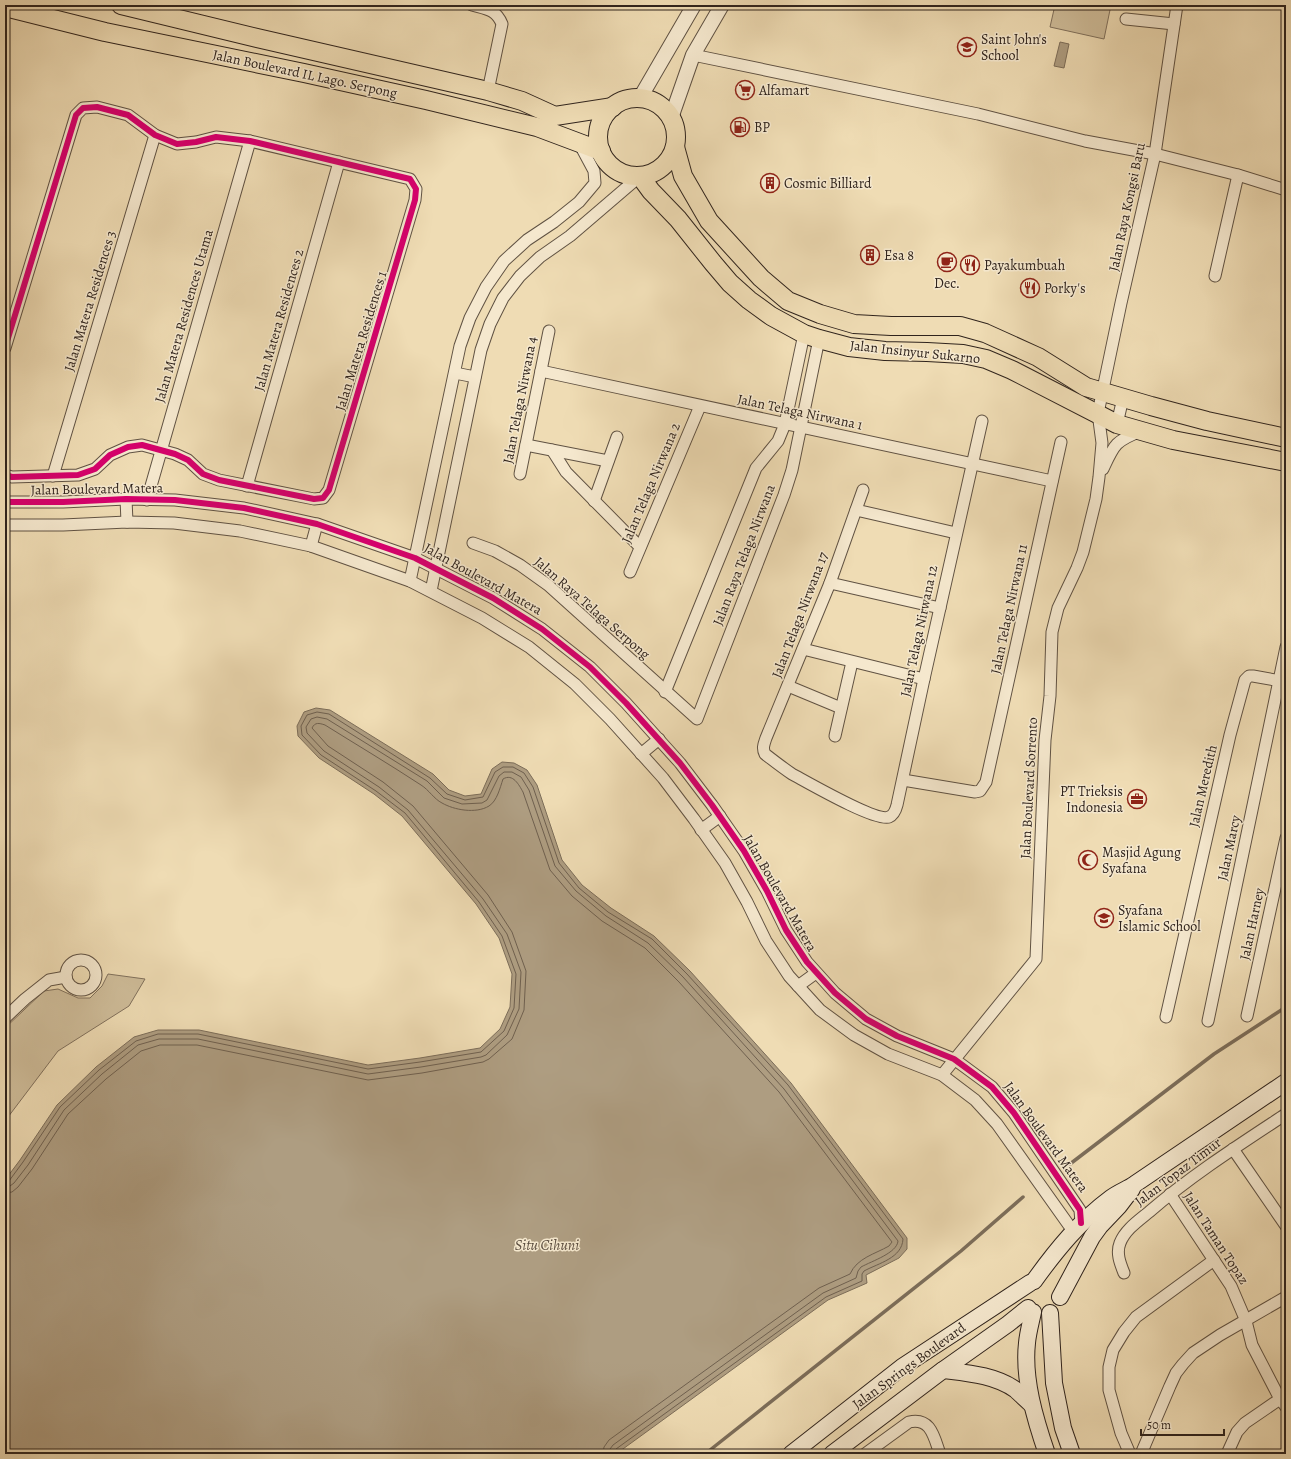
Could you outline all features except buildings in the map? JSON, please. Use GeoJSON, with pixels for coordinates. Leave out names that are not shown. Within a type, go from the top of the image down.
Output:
{"type":"FeatureCollection","features":[{"type":"Feature","properties":{"kind":"main road","name":"Jalan Boulevard IL Lago. Serpong"},"geometry":{"type":"LineString","coordinates":[[121,5],[350,60],[488,91],[522,101],[556,116],[613,107]]}},
{"type":"Feature","properties":{"kind":"main road","name":"Jalan Boulevard IL Lago. Serpong"},"geometry":{"type":"LineString","coordinates":[[5,7],[105,32],[345,82],[537,127],[601,151]]}},
{"type":"Feature","properties":{"kind":"main road"},"geometry":{"type":"LineString","coordinates":[[345,82],[350,60]]}},
{"type":"Feature","properties":{"kind":"main road"},"geometry":{"type":"LineString","coordinates":[[640,98],[658,104],[671,118],[675,127],[675,146],[671,156],[658,170],[640,176],[630,175],[612,167],[606,160],[601,151],[599,132],[601,123],[606,114],[613,107],[621,102],[640,98]]}},
{"type":"Feature","properties":{"kind":"main road","name":"Jalan Insinyur Sukarno"},"geometry":{"type":"LineString","coordinates":[[675,146],[683,176],[709,221],[761,278],[788,300],[820,314],[854,324],[891,326],[960,326],[985,333],[1038,357],[1086,387],[1207,421],[1283,437]]}},
{"type":"Feature","properties":{"kind":"main road","name":"Jalan Insinyur Sukarno"},"geometry":{"type":"LineString","coordinates":[[640,176],[651,191],[678,219],[730,283],[754,304],[771,316],[812,336],[849,346],[885,351],[963,354],[986,359],[1012,370],[1117,424],[1173,440],[1281,461]]}},
{"type":"Feature","properties":{"kind":"main road"},"geometry":{"type":"LineString","coordinates":[[1281,461],[1283,437]]}},
{"type":"Feature","properties":{"kind":"main road"},"geometry":{"type":"LineString","coordinates":[[1047,1454],[1032,1405],[1028,1381],[1027,1344],[1030,1328],[1030,1310],[1025,1301],[1025,1293],[1032,1282],[1077,1227],[1112,1197],[1136,1184],[1286,1082]]}},
{"type":"Feature","properties":{"kind":"main road"},"geometry":{"type":"LineString","coordinates":[[1072,1454],[1063,1428],[1054,1383],[1051,1319],[1060,1297],[1082,1255],[1100,1226],[1119,1206],[1136,1184]]}},
{"type":"Feature","properties":{"kind":"main road"},"geometry":{"type":"LineString","coordinates":[[1077,1227],[1082,1255]]}},
{"type":"Feature","properties":{"kind":"main road"},"geometry":{"type":"LineString","coordinates":[[1032,1282],[1043,1279],[1052,1282],[1058,1288],[1060,1297]]}},
{"type":"Feature","properties":{"kind":"main road","name":"Jalan Springs Boulevard"},"geometry":{"type":"LineString","coordinates":[[791,1454],[902,1367],[1032,1282]]}},
{"type":"Feature","properties":{"kind":"main road"},"geometry":{"type":"LineString","coordinates":[[999,1303],[1008,1324]]}},
{"type":"Feature","properties":{"kind":"main road"},"geometry":{"type":"LineString","coordinates":[[1030,1310],[1051,1319]]}},
{"type":"Feature","properties":{"kind":"main road","name":"Jalan Springs Boulevard"},"geometry":{"type":"LineString","coordinates":[[832,1454],[943,1370],[1030,1310]]}},
{"type":"Feature","properties":{"kind":"main road"},"geometry":{"type":"LineString","coordinates":[[1030,1328],[1051,1319]]}},
{"type":"Feature","properties":{"kind":"main road"},"geometry":{"type":"LineString","coordinates":[[943,1370],[976,1375],[999,1381],[1015,1390],[1032,1405]]}},
{"type":"Feature","properties":{"kind":"street"},"geometry":{"type":"LineString","coordinates":[[472,5],[491,10],[499,16],[502,24],[488,91]]}},
{"type":"Feature","properties":{"kind":"street"},"geometry":{"type":"LineString","coordinates":[[640,98],[694,5]]}},
{"type":"Feature","properties":{"kind":"street"},"geometry":{"type":"LineString","coordinates":[[671,118],[693,55],[722,5]]}},
{"type":"Feature","properties":{"kind":"street","name":"Jalan Raya Kongsi Baru"},"geometry":{"type":"LineString","coordinates":[[1098,413],[1155,154],[1178,5]]}},
{"type":"Feature","properties":{"kind":"street"},"geometry":{"type":"LineString","coordinates":[[1126,19],[1174,24]]}},
{"type":"Feature","properties":{"kind":"street"},"geometry":{"type":"LineString","coordinates":[[693,55],[978,114],[1085,141],[1155,154],[1238,175],[1286,190]]}},
{"type":"Feature","properties":{"kind":"street"},"geometry":{"type":"LineString","coordinates":[[5,348],[76,115],[83,108],[97,107],[128,115],[156,135],[177,144],[196,142],[216,137],[250,141],[339,162]]}},
{"type":"Feature","properties":{"kind":"street","name":"Jalan Matera Residences 3"},"geometry":{"type":"LineString","coordinates":[[53,476],[156,135]]}},
{"type":"Feature","properties":{"kind":"street","name":"Jalan Matera Residences Utama"},"geometry":{"type":"LineString","coordinates":[[147,500],[250,141]]}},
{"type":"Feature","properties":{"kind":"street"},"geometry":{"type":"LineString","coordinates":[[410,581],[460,346],[470,318],[486,287],[504,261],[527,240],[554,222],[579,202],[595,183],[594,171],[579,143]]}},
{"type":"Feature","properties":{"kind":"street","name":"Jalan Matera Residences 1"},"geometry":{"type":"LineString","coordinates":[[247,486],[314,500],[323,498],[329,490],[416,200],[416,189],[410,179],[339,162]]}},
{"type":"Feature","properties":{"kind":"street","name":"Jalan Matera Residences 2"},"geometry":{"type":"LineString","coordinates":[[247,486],[339,162]]}},
{"type":"Feature","properties":{"kind":"street"},"geometry":{"type":"LineString","coordinates":[[1215,276],[1238,175]]}},
{"type":"Feature","properties":{"kind":"street"},"geometry":{"type":"LineString","coordinates":[[431,591],[481,350],[490,324],[503,298],[520,276],[540,257],[570,236],[640,176]]}},
{"type":"Feature","properties":{"kind":"street","name":"Jalan Telaga Nirwana 4"},"geometry":{"type":"LineString","coordinates":[[520,474],[549,332]]}},
{"type":"Feature","properties":{"kind":"street","name":"Jalan Raya Telaga Nirwana"},"geometry":{"type":"LineString","coordinates":[[665,692],[756,468],[778,441],[785,424],[791,396],[812,336]]}},
{"type":"Feature","properties":{"kind":"street","name":"Jalan Raya Telaga Nirwana"},"geometry":{"type":"LineString","coordinates":[[697,719],[784,495],[792,470],[807,397],[812,336]]}},
{"type":"Feature","properties":{"kind":"street","name":"Jalan Telaga Nirwana 1"},"geometry":{"type":"LineString","coordinates":[[541,371],[800,428],[1052,481]]}},
{"type":"Feature","properties":{"kind":"street"},"geometry":{"type":"LineString","coordinates":[[455,373],[475,377]]}},
{"type":"Feature","properties":{"kind":"street"},"geometry":{"type":"LineString","coordinates":[[1117,424],[1123,398]]}},
{"type":"Feature","properties":{"kind":"street","name":"Jalan Telaga Nirwana 2"},"geometry":{"type":"LineString","coordinates":[[630,572],[700,406]]}},
{"type":"Feature","properties":{"kind":"street","name":"Jalan Boulevard Sorrento"},"geometry":{"type":"LineString","coordinates":[[942,1075],[1036,959],[1045,740],[1050,696],[1052,632],[1058,608],[1083,552],[1099,477],[1102,443],[1098,413]]}},
{"type":"Feature","properties":{"kind":"street","name":"Jalan Telaga Nirwana 12"},"geometry":{"type":"LineString","coordinates":[[897,805],[982,421]]}},
{"type":"Feature","properties":{"kind":"street","name":"Jalan Boulevard Sorrento"},"geometry":{"type":"LineString","coordinates":[[1099,477],[1115,445],[1125,437],[1141,431]]}},
{"type":"Feature","properties":{"kind":"street"},"geometry":{"type":"LineString","coordinates":[[594,500],[617,437]]}},
{"type":"Feature","properties":{"kind":"street","name":"Jalan Telaga Nirwana 11"},"geometry":{"type":"LineString","coordinates":[[903,780],[975,792],[980,791],[986,782],[1061,442]]}},
{"type":"Feature","properties":{"kind":"street"},"geometry":{"type":"LineString","coordinates":[[5,475],[12,477],[78,475],[94,469],[110,456],[128,447],[142,445],[175,454],[188,460],[203,474],[219,480],[247,486]]}},
{"type":"Feature","properties":{"kind":"street"},"geometry":{"type":"LineString","coordinates":[[526,445],[608,461]]}},
{"type":"Feature","properties":{"kind":"street"},"geometry":{"type":"LineString","coordinates":[[552,450],[566,472],[640,547]]}},
{"type":"Feature","properties":{"kind":"street","name":"Jalan Telaga Nirwana 17"},"geometry":{"type":"LineString","coordinates":[[863,490],[830,583],[766,738],[764,751],[765,754],[791,773],[834,797],[879,816],[891,817],[894,814],[897,805]]}},
{"type":"Feature","properties":{"kind":"street"},"geometry":{"type":"LineString","coordinates":[[126,499],[127,522]]}},
{"type":"Feature","properties":{"kind":"street","name":"Jalan Boulevard Matera"},"geometry":{"type":"LineString","coordinates":[[5,502],[63,502],[126,499],[175,500],[244,508],[317,524],[415,558],[493,598],[542,629],[590,667],[626,703],[680,763],[744,851],[786,930],[807,962],[835,993],[866,1019],[897,1036],[954,1059],[992,1087],[1014,1113],[1080,1210],[1077,1227]]}},
{"type":"Feature","properties":{"kind":"street"},"geometry":{"type":"LineString","coordinates":[[856,510],[956,533]]}},
{"type":"Feature","properties":{"kind":"street"},"geometry":{"type":"LineString","coordinates":[[5,525],[63,525],[127,522],[174,523],[240,531],[311,546],[410,581],[482,618],[529,647],[575,684],[610,719],[663,778],[725,863],[747,902],[766,941],[789,976],[820,1010],[854,1035],[888,1054],[942,1075],[976,1100],[997,1124],[1077,1227]]}},
{"type":"Feature","properties":{"kind":"street"},"geometry":{"type":"LineString","coordinates":[[311,546],[317,524]]}},
{"type":"Feature","properties":{"kind":"street","name":"Jalan Raya Telaga Serpong"},"geometry":{"type":"LineString","coordinates":[[473,543],[495,551],[520,564],[548,586],[697,719]]}},
{"type":"Feature","properties":{"kind":"street"},"geometry":{"type":"LineString","coordinates":[[830,583],[940,608]]}},
{"type":"Feature","properties":{"kind":"street","name":"Jalan Marcy"},"geometry":{"type":"LineString","coordinates":[[1208,1022],[1282,682],[1286,647]]}},
{"type":"Feature","properties":{"kind":"street"},"geometry":{"type":"LineString","coordinates":[[803,649],[924,679]]}},
{"type":"Feature","properties":{"kind":"street"},"geometry":{"type":"LineString","coordinates":[[835,736],[852,662]]}},
{"type":"Feature","properties":{"kind":"street","name":"Jalan Meredith"},"geometry":{"type":"LineString","coordinates":[[1166,1017],[1230,735],[1246,680],[1249,676],[1253,676],[1282,682]]}},
{"type":"Feature","properties":{"kind":"street"},"geometry":{"type":"LineString","coordinates":[[788,686],[841,708]]}},
{"type":"Feature","properties":{"kind":"street"},"geometry":{"type":"LineString","coordinates":[[641,754],[658,739]]}},
{"type":"Feature","properties":{"kind":"street"},"geometry":{"type":"LineString","coordinates":[[701,830],[720,816]]}},
{"type":"Feature","properties":{"kind":"street","name":"Jalan Harney"},"geometry":{"type":"LineString","coordinates":[[1247,1016],[1286,838]]}},
{"type":"Feature","properties":{"kind":"street"},"geometry":{"type":"LineString","coordinates":[[798,986],[816,972]]}},
{"type":"Feature","properties":{"kind":"street"},"geometry":{"type":"LineString","coordinates":[[5,1018],[25,999],[49,980],[66,977]]}},
{"type":"Feature","properties":{"kind":"street","name":"Jalan Topaz Timur"},"geometry":{"type":"LineString","coordinates":[[1124,1273],[1118,1251],[1119,1244],[1128,1230],[1170,1194],[1199,1172],[1286,1114]]}},
{"type":"Feature","properties":{"kind":"street"},"geometry":{"type":"LineString","coordinates":[[1233,1150],[1286,1226]]}},
{"type":"Feature","properties":{"kind":"street","name":"Jalan Taman Topaz"},"geometry":{"type":"LineString","coordinates":[[1170,1194],[1231,1286],[1246,1321],[1252,1345],[1283,1403]]}},
{"type":"Feature","properties":{"kind":"street"},"geometry":{"type":"LineString","coordinates":[[1130,1454],[1121,1433],[1109,1390],[1109,1367],[1113,1350],[1124,1332],[1136,1317],[1214,1260]]}},
{"type":"Feature","properties":{"kind":"street"},"geometry":{"type":"LineString","coordinates":[[1141,1454],[1173,1379],[1183,1364],[1193,1353],[1230,1329],[1286,1297]]}},
{"type":"Feature","properties":{"kind":"street"},"geometry":{"type":"LineString","coordinates":[[1227,1454],[1237,1432],[1245,1423],[1283,1403]]}},
{"type":"Feature","properties":{"kind":"street"},"geometry":{"type":"LineString","coordinates":[[865,1454],[909,1422],[916,1420],[930,1427],[940,1454]]}},
{"type":"Feature","properties":{"kind":"shaded area"},"geometry":{"type":"Polygon","coordinates":[[[1055,5],[1111,5],[1104,39],[1050,27],[1055,5]]]}},
{"type":"Feature","properties":{"kind":"shaded area"},"geometry":{"type":"Polygon","coordinates":[[[108,974],[145,979],[129,1006],[58,1051],[5,1121],[5,1028],[44,991],[58,989],[78,998],[90,998],[102,986],[108,974]]]}},
{"type":"Feature","properties":{"kind":"water"},"geometry":{"type":"Polygon","coordinates":[[[1060,42],[1069,44],[1064,68],[1054,66],[1060,42]]]}},
{"type":"Feature","properties":{"kind":"water","name":"Situ Cihuni"},"geometry":{"type":"Polygon","coordinates":[[[316,708],[330,710],[433,774],[449,790],[465,796],[481,794],[492,769],[502,762],[514,763],[527,770],[537,785],[562,860],[582,885],[611,908],[654,936],[690,971],[791,1083],[907,1238],[907,1249],[899,1258],[866,1275],[867,1283],[828,1300],[616,1454],[5,1454],[5,1180],[57,1105],[96,1067],[134,1037],[158,1030],[199,1030],[368,1065],[420,1058],[480,1048],[500,1029],[510,1007],[512,974],[499,938],[476,904],[402,816],[374,794],[319,758],[298,736],[297,726],[304,712],[316,708]]]}},
{"type":"Feature","properties":{"kind":"waterway"},"geometry":{"type":"LineString","coordinates":[[1070,1164],[1214,1054],[1286,1007]]}},
{"type":"Feature","properties":{"kind":"waterway"},"geometry":{"type":"LineString","coordinates":[[705,1454],[961,1251],[1023,1197]]}},
{"type":"Feature","properties":{"kind":"cycle path"},"geometry":{"type":"LineString","coordinates":[[5,348],[76,115],[83,108],[97,107],[128,115],[155,135],[177,144],[196,142],[216,137],[250,141],[410,179],[416,189],[415,200],[329,490],[323,498],[314,499],[219,480],[203,474],[188,460],[175,454],[142,445],[128,447],[110,455],[95,469],[78,475],[12,477],[5,475]]}},
{"type":"Feature","properties":{"kind":"cycle path"},"geometry":{"type":"LineString","coordinates":[[5,502],[63,502],[126,499],[175,500],[244,508],[317,524],[415,558],[493,598],[542,629],[590,667],[626,703],[680,763],[744,851],[767,891],[786,930],[807,962],[835,993],[866,1019],[897,1036],[954,1059],[992,1087],[1014,1113],[1080,1210],[1081,1223]]}},
{"type":"Feature","properties":{"kind":"place","name":"Saint John's School"},"geometry":{"type":"Point","coordinates":[967,47]}},
{"type":"Feature","properties":{"kind":"place","name":"Alfamart"},"geometry":{"type":"Point","coordinates":[745,90]}},
{"type":"Feature","properties":{"kind":"place","name":"BP"},"geometry":{"type":"Point","coordinates":[740,127]}},
{"type":"Feature","properties":{"kind":"place","name":"Cosmic Billiard"},"geometry":{"type":"Point","coordinates":[770,183]}},
{"type":"Feature","properties":{"kind":"place","name":"Esa 8"},"geometry":{"type":"Point","coordinates":[870,255]}},
{"type":"Feature","properties":{"kind":"place","name":"Dec."},"geometry":{"type":"Point","coordinates":[947,262]}},
{"type":"Feature","properties":{"kind":"place","name":"Payakumbuah"},"geometry":{"type":"Point","coordinates":[970,265]}},
{"type":"Feature","properties":{"kind":"place","name":"Porky's"},"geometry":{"type":"Point","coordinates":[1030,288]}},
{"type":"Feature","properties":{"kind":"place","name":"PT Trieksis Indonesia"},"geometry":{"type":"Point","coordinates":[1137,799]}},
{"type":"Feature","properties":{"kind":"place","name":"Masjid Agung Syafana"},"geometry":{"type":"Point","coordinates":[1088,860]}},
{"type":"Feature","properties":{"kind":"place","name":"Syafana Islamic School"},"geometry":{"type":"Point","coordinates":[1104,918]}}]}
